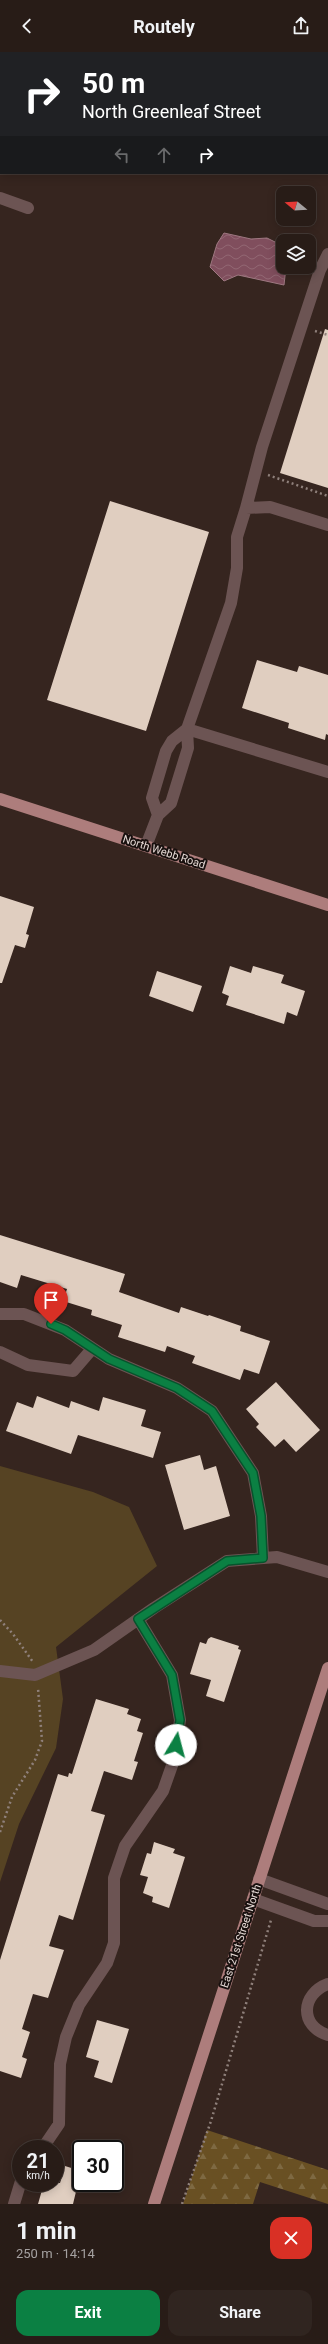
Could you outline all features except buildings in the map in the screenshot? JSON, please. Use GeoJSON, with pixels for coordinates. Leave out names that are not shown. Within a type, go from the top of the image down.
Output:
{"type":"FeatureCollection","features":[{"type":"Feature","properties":{"kind":"main road","name":"North Webb Road"},"geometry":{"type":"LineString","coordinates":[[0,799],[328,905]]}},
{"type":"Feature","properties":{"kind":"main road","name":"East 21st Street North"},"geometry":{"type":"LineString","coordinates":[[154,2204],[328,1668]]}},
{"type":"Feature","properties":{"kind":"street"},"geometry":{"type":"LineString","coordinates":[[0,198],[28,208]]}},
{"type":"Feature","properties":{"kind":"street"},"geometry":{"type":"LineString","coordinates":[[146,846],[158,815],[170,803],[188,748],[187,729],[232,604],[237,568],[237,537],[262,447],[320,270],[328,254]]}},
{"type":"Feature","properties":{"kind":"street"},"geometry":{"type":"LineString","coordinates":[[246,508],[270,507],[328,525]]}},
{"type":"Feature","properties":{"kind":"street"},"geometry":{"type":"LineString","coordinates":[[187,729],[328,772]]}},
{"type":"Feature","properties":{"kind":"street"},"geometry":{"type":"LineString","coordinates":[[158,815],[152,798],[166,751],[172,741],[187,729]]}},
{"type":"Feature","properties":{"kind":"street"},"geometry":{"type":"LineString","coordinates":[[0,1314],[24,1314],[65,1330],[109,1359],[177,1388],[212,1411],[253,1473],[261,1516],[263,1558]]}},
{"type":"Feature","properties":{"kind":"street"},"geometry":{"type":"LineString","coordinates":[[0,1352],[28,1365],[73,1371],[92,1349]]}},
{"type":"Feature","properties":{"kind":"street"},"geometry":{"type":"LineString","coordinates":[[0,1671],[35,1675],[94,1650],[138,1619],[227,1561],[277,1557],[328,1572]]}},
{"type":"Feature","properties":{"kind":"street"},"geometry":{"type":"LineString","coordinates":[[48,2140],[59,2124],[60,2064],[66,2037],[80,2005],[107,1963],[114,1943],[114,1878],[125,1846],[163,1791],[175,1758],[180,1720],[172,1675],[138,1619]]}},
{"type":"Feature","properties":{"kind":"street"},"geometry":{"type":"LineString","coordinates":[[259,1879],[328,1904]]}},
{"type":"Feature","properties":{"kind":"street"},"geometry":{"type":"LineString","coordinates":[[253,1899],[314,1921],[328,1921]]}},
{"type":"Feature","properties":{"kind":"street"},"geometry":{"type":"LineString","coordinates":[[328,1984],[319,1987],[312,1993],[307,2008],[312,2025],[318,2031],[328,2035]]}},
{"type":"Feature","properties":{"kind":"street"},"geometry":{"type":"LineString","coordinates":[[14,2204],[18,2192]]}},
{"type":"Feature","properties":{"kind":"path"},"geometry":{"type":"LineString","coordinates":[[314,324],[312,330],[328,335]]}},
{"type":"Feature","properties":{"kind":"path"},"geometry":{"type":"LineString","coordinates":[[269,467],[267,475],[328,496]]}},
{"type":"Feature","properties":{"kind":"path"},"geometry":{"type":"LineString","coordinates":[[0,1620],[32,1660],[40,1697],[42,1741],[35,1760],[12,1797],[0,1832]]}},
{"type":"Feature","properties":{"kind":"path"},"geometry":{"type":"LineString","coordinates":[[182,2204],[211,2121],[275,1907]]}},
{"type":"Feature","properties":{"kind":"shaded area"},"geometry":{"type":"Polygon","coordinates":[[[0,1466],[93,1492],[129,1507],[157,1566],[56,1647],[63,1699],[56,1748],[19,1824],[0,1882],[0,1466]]]}},
{"type":"Feature","properties":{"kind":"green space"},"geometry":{"type":"Polygon","coordinates":[[[207,2130],[328,2170],[328,2204],[260,2182],[253,2204],[183,2204],[207,2130]]]}},
{"type":"Feature","properties":{"kind":"water"},"geometry":{"type":"Polygon","coordinates":[[[224,233],[251,239],[267,238],[276,242],[276,274],[285,274],[284,285],[238,275],[224,281],[210,267],[217,244],[224,233]]]}},
{"type":"Feature","properties":{"kind":"route"},"geometry":{"type":"LineString","coordinates":[[51,1324],[65,1330],[109,1359],[177,1388],[212,1411],[253,1473],[261,1516],[263,1558],[227,1561],[138,1619],[172,1675],[180,1720],[176,1745]]}}]}
